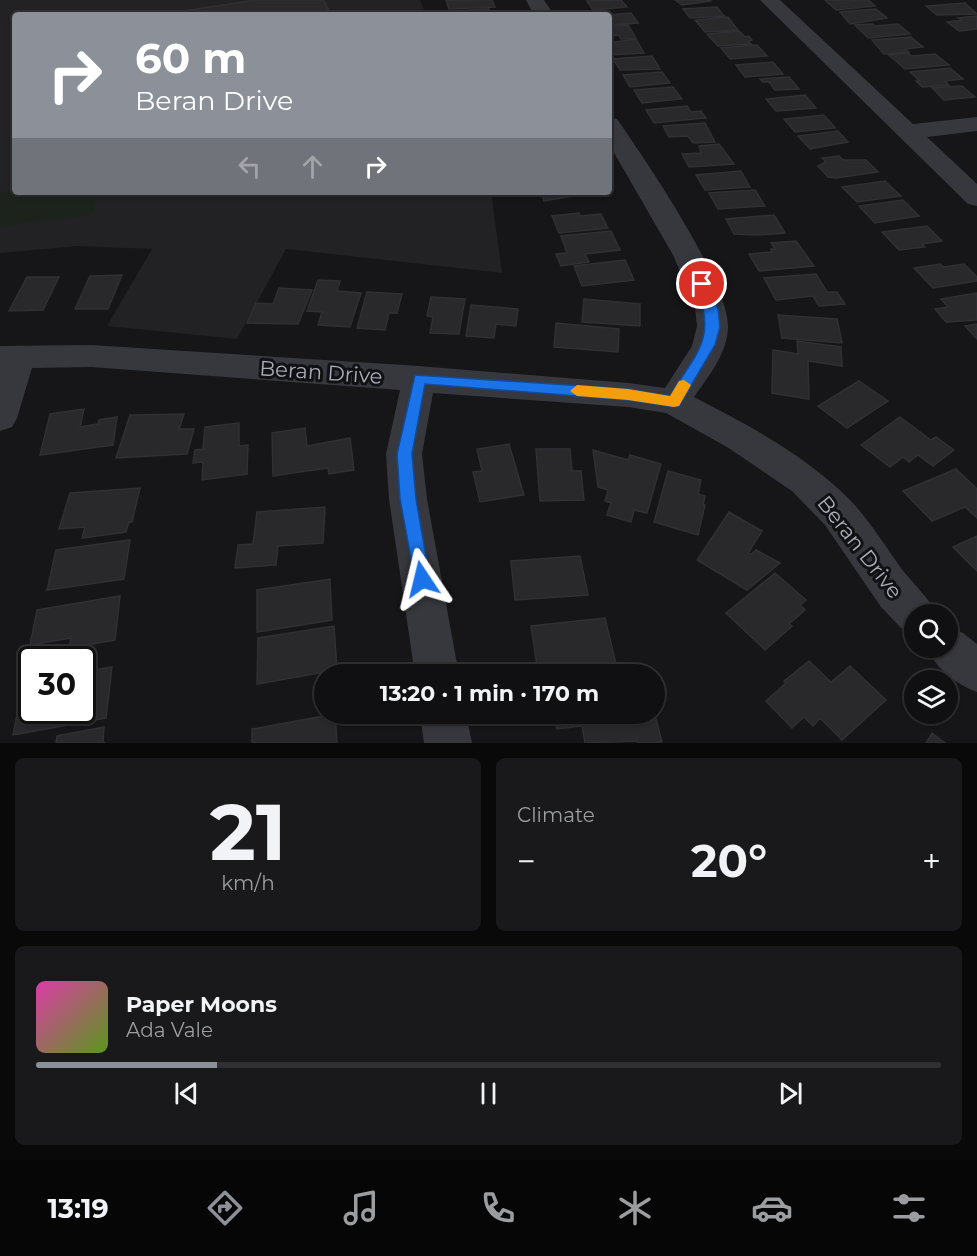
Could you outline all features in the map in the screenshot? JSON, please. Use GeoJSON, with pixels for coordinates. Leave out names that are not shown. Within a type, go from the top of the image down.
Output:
{"type":"FeatureCollection","features":[{"type":"Feature","properties":{"kind":"street"},"geometry":{"type":"LineString","coordinates":[[769,0],[977,198]]}},
{"type":"Feature","properties":{"kind":"street"},"geometry":{"type":"LineString","coordinates":[[908,132],[977,124]]}},
{"type":"Feature","properties":{"kind":"street"},"geometry":{"type":"LineString","coordinates":[[612,129],[688,258],[712,309],[713,327],[708,345],[674,402]]}},
{"type":"Feature","properties":{"kind":"street"},"geometry":{"type":"LineString","coordinates":[[0,418],[10,356]]}},
{"type":"Feature","properties":{"kind":"street","name":"Beran Drive"},"geometry":{"type":"LineString","coordinates":[[10,356],[91,356],[419,378],[628,394],[674,402],[740,437],[805,481],[825,498],[906,604]]}},
{"type":"Feature","properties":{"kind":"street"},"geometry":{"type":"LineString","coordinates":[[419,378],[404,454],[408,499],[435,664]]}},
{"type":"Feature","properties":{"kind":"street"},"geometry":{"type":"LineString","coordinates":[[958,655],[977,671]]}},
{"type":"Feature","properties":{"kind":"street"},"geometry":{"type":"LineString","coordinates":[[445,724],[448,743]]}},
{"type":"Feature","properties":{"kind":"shaded area"},"geometry":{"type":"Polygon","coordinates":[[[0,0],[420,0],[425,12],[12,12],[12,195],[491,195],[502,273],[286,249],[237,339],[107,326],[152,249],[77,246],[0,253],[0,0]]]}},
{"type":"Feature","properties":{"kind":"shaded area"},"geometry":{"type":"Polygon","coordinates":[[[12,191],[12,195],[97,195],[93,213],[89,215],[0,226],[0,192],[12,191]]]}},
{"type":"Feature","properties":{"kind":"building"},"geometry":{"type":"Polygon","coordinates":[[[256,0],[323,0],[329,10],[322,12],[177,12],[256,0]]]}},
{"type":"Feature","properties":{"kind":"building"},"geometry":{"type":"Polygon","coordinates":[[[446,0],[492,0],[495,7],[449,9],[446,0]]]}},
{"type":"Feature","properties":{"kind":"building"},"geometry":{"type":"Polygon","coordinates":[[[621,0],[627,7],[593,10],[587,1],[621,0]]]}},
{"type":"Feature","properties":{"kind":"building"},"geometry":{"type":"Polygon","coordinates":[[[675,0],[710,0],[711,1],[682,5],[675,0]]]}},
{"type":"Feature","properties":{"kind":"building"},"geometry":{"type":"Polygon","coordinates":[[[825,0],[868,0],[875,6],[836,10],[825,0]]]}},
{"type":"Feature","properties":{"kind":"building"},"geometry":{"type":"Polygon","coordinates":[[[965,3],[977,14],[937,15],[926,6],[965,3]]]}},
{"type":"Feature","properties":{"kind":"building"},"geometry":{"type":"Polygon","coordinates":[[[717,7],[724,16],[690,18],[683,9],[717,7]]]}},
{"type":"Feature","properties":{"kind":"building"},"geometry":{"type":"Polygon","coordinates":[[[489,9],[490,12],[454,12],[489,9]]]}},
{"type":"Feature","properties":{"kind":"building"},"geometry":{"type":"Polygon","coordinates":[[[876,9],[887,18],[850,24],[840,12],[876,9]]]}},
{"type":"Feature","properties":{"kind":"building"},"geometry":{"type":"Polygon","coordinates":[[[631,13],[638,23],[612,25],[612,15],[631,13]]]}},
{"type":"Feature","properties":{"kind":"building"},"geometry":{"type":"Polygon","coordinates":[[[977,16],[977,29],[959,31],[947,22],[962,20],[958,18],[977,16]]]}},
{"type":"Feature","properties":{"kind":"building"},"geometry":{"type":"Polygon","coordinates":[[[728,17],[738,30],[705,32],[695,20],[728,17]]]}},
{"type":"Feature","properties":{"kind":"building"},"geometry":{"type":"Polygon","coordinates":[[[873,24],[875,26],[898,24],[910,34],[868,38],[855,25],[873,24]]]}},
{"type":"Feature","properties":{"kind":"building"},"geometry":{"type":"Polygon","coordinates":[[[628,25],[636,38],[621,39],[619,35],[612,36],[612,27],[628,25]]]}},
{"type":"Feature","properties":{"kind":"building"},"geometry":{"type":"Polygon","coordinates":[[[739,31],[745,37],[749,36],[752,40],[748,41],[751,44],[718,46],[707,34],[739,31]]]}},
{"type":"Feature","properties":{"kind":"building"},"geometry":{"type":"Polygon","coordinates":[[[911,37],[923,47],[905,49],[909,52],[884,54],[872,40],[911,37]]]}},
{"type":"Feature","properties":{"kind":"building"},"geometry":{"type":"Polygon","coordinates":[[[636,39],[644,53],[612,55],[612,46],[616,45],[614,42],[636,39]]]}},
{"type":"Feature","properties":{"kind":"building"},"geometry":{"type":"Polygon","coordinates":[[[757,45],[767,56],[730,59],[721,48],[757,45]]]}},
{"type":"Feature","properties":{"kind":"building"},"geometry":{"type":"Polygon","coordinates":[[[908,53],[911,56],[935,54],[949,65],[905,69],[889,55],[908,53]]]}},
{"type":"Feature","properties":{"kind":"building"},"geometry":{"type":"Polygon","coordinates":[[[652,56],[660,69],[620,70],[613,59],[652,56]]]}},
{"type":"Feature","properties":{"kind":"building"},"geometry":{"type":"Polygon","coordinates":[[[773,62],[783,74],[745,77],[736,65],[773,62]]]}},
{"type":"Feature","properties":{"kind":"building"},"geometry":{"type":"Polygon","coordinates":[[[950,68],[963,79],[945,81],[949,85],[922,87],[916,81],[920,81],[910,72],[950,68]]]}},
{"type":"Feature","properties":{"kind":"building"},"geometry":{"type":"Polygon","coordinates":[[[662,72],[670,83],[630,87],[623,75],[662,72]]]}},
{"type":"Feature","properties":{"kind":"building"},"geometry":{"type":"Polygon","coordinates":[[[789,77],[799,89],[775,90],[769,82],[763,82],[760,79],[789,77]]]}},
{"type":"Feature","properties":{"kind":"building"},"geometry":{"type":"Polygon","coordinates":[[[962,86],[975,97],[944,100],[932,88],[962,86]]]}},
{"type":"Feature","properties":{"kind":"building"},"geometry":{"type":"Polygon","coordinates":[[[673,87],[682,99],[642,103],[634,90],[673,87]]]}},
{"type":"Feature","properties":{"kind":"building"},"geometry":{"type":"Polygon","coordinates":[[[805,95],[816,108],[776,111],[766,99],[805,95]]]}},
{"type":"Feature","properties":{"kind":"building"},"geometry":{"type":"Polygon","coordinates":[[[687,106],[691,112],[701,111],[706,118],[654,123],[646,110],[687,106]]]}},
{"type":"Feature","properties":{"kind":"building"},"geometry":{"type":"Polygon","coordinates":[[[824,115],[835,128],[795,132],[784,119],[824,115]]]}},
{"type":"Feature","properties":{"kind":"building"},"geometry":{"type":"Polygon","coordinates":[[[705,123],[715,142],[693,143],[688,136],[669,137],[663,126],[705,123]]]}},
{"type":"Feature","properties":{"kind":"building"},"geometry":{"type":"Polygon","coordinates":[[[838,131],[848,142],[810,149],[798,136],[838,131]]]}},
{"type":"Feature","properties":{"kind":"building"},"geometry":{"type":"Polygon","coordinates":[[[719,144],[734,164],[689,167],[682,154],[701,153],[699,146],[719,144]]]}},
{"type":"Feature","properties":{"kind":"building"},"geometry":{"type":"Polygon","coordinates":[[[839,156],[843,160],[866,160],[878,172],[828,177],[818,166],[826,162],[822,158],[839,156]]]}},
{"type":"Feature","properties":{"kind":"building"},"geometry":{"type":"Polygon","coordinates":[[[741,171],[750,187],[705,190],[696,175],[741,171]]]}},
{"type":"Feature","properties":{"kind":"building"},"geometry":{"type":"Polygon","coordinates":[[[885,181],[901,196],[857,202],[842,187],[885,181]]]}},
{"type":"Feature","properties":{"kind":"building"},"geometry":{"type":"Polygon","coordinates":[[[755,190],[765,206],[718,209],[709,193],[755,190]]]}},
{"type":"Feature","properties":{"kind":"building"},"geometry":{"type":"Polygon","coordinates":[[[542,195],[578,195],[544,201],[542,195]]]}},
{"type":"Feature","properties":{"kind":"building"},"geometry":{"type":"Polygon","coordinates":[[[903,200],[919,216],[875,223],[859,206],[903,200]]]}},
{"type":"Feature","properties":{"kind":"building"},"geometry":{"type":"Polygon","coordinates":[[[579,213],[580,216],[601,214],[608,228],[559,233],[552,216],[579,213]]]}},
{"type":"Feature","properties":{"kind":"building"},"geometry":{"type":"Polygon","coordinates":[[[774,215],[785,233],[734,234],[726,219],[774,215]]]}},
{"type":"Feature","properties":{"kind":"building"},"geometry":{"type":"Polygon","coordinates":[[[927,226],[942,241],[922,244],[925,247],[899,250],[882,232],[927,226]]]}},
{"type":"Feature","properties":{"kind":"building"},"geometry":{"type":"Polygon","coordinates":[[[611,231],[620,250],[585,254],[589,262],[561,266],[556,254],[567,253],[561,236],[611,231]]]}},
{"type":"Feature","properties":{"kind":"building"},"geometry":{"type":"Polygon","coordinates":[[[796,241],[814,266],[759,271],[749,254],[772,252],[771,249],[775,249],[771,243],[796,241]]]}},
{"type":"Feature","properties":{"kind":"building"},"geometry":{"type":"Polygon","coordinates":[[[625,260],[634,280],[582,286],[574,266],[625,260]]]}},
{"type":"Feature","properties":{"kind":"building"},"geometry":{"type":"Polygon","coordinates":[[[940,264],[944,267],[964,264],[977,277],[977,281],[933,288],[914,268],[940,264]]]}},
{"type":"Feature","properties":{"kind":"building"},"geometry":{"type":"Polygon","coordinates":[[[816,274],[827,292],[837,292],[845,304],[819,306],[813,296],[776,300],[764,278],[816,274]]]}},
{"type":"Feature","properties":{"kind":"building"},"geometry":{"type":"Polygon","coordinates":[[[122,275],[108,309],[75,309],[90,276],[122,275]]]}},
{"type":"Feature","properties":{"kind":"building"},"geometry":{"type":"Polygon","coordinates":[[[27,277],[59,277],[43,310],[9,311],[27,277]]]}},
{"type":"Feature","properties":{"kind":"building"},"geometry":{"type":"Polygon","coordinates":[[[318,280],[340,281],[337,291],[361,293],[350,327],[318,325],[322,312],[307,311],[318,280]]]}},
{"type":"Feature","properties":{"kind":"building"},"geometry":{"type":"Polygon","coordinates":[[[279,288],[312,290],[298,324],[247,323],[256,303],[273,304],[279,288]]]}},
{"type":"Feature","properties":{"kind":"building"},"geometry":{"type":"Polygon","coordinates":[[[367,292],[402,294],[397,313],[389,313],[385,330],[357,328],[367,292]]]}},
{"type":"Feature","properties":{"kind":"building"},"geometry":{"type":"Polygon","coordinates":[[[977,293],[977,320],[946,322],[935,309],[948,307],[941,299],[977,293]]]}},
{"type":"Feature","properties":{"kind":"building"},"geometry":{"type":"Polygon","coordinates":[[[431,297],[465,299],[459,334],[430,333],[433,317],[427,316],[431,297]]]}},
{"type":"Feature","properties":{"kind":"building"},"geometry":{"type":"Polygon","coordinates":[[[584,299],[640,304],[640,326],[582,322],[584,299]]]}},
{"type":"Feature","properties":{"kind":"building"},"geometry":{"type":"Polygon","coordinates":[[[471,305],[518,309],[516,326],[496,324],[494,338],[466,336],[471,305]]]}},
{"type":"Feature","properties":{"kind":"building"},"geometry":{"type":"Polygon","coordinates":[[[778,315],[837,319],[842,343],[782,338],[778,315]]]}},
{"type":"Feature","properties":{"kind":"building"},"geometry":{"type":"Polygon","coordinates":[[[556,323],[619,329],[618,352],[554,347],[556,323]]]}},
{"type":"Feature","properties":{"kind":"building"},"geometry":{"type":"Polygon","coordinates":[[[977,324],[977,339],[965,326],[977,324]]]}},
{"type":"Feature","properties":{"kind":"building"},"geometry":{"type":"Polygon","coordinates":[[[797,341],[841,347],[842,366],[808,361],[809,399],[772,393],[773,350],[798,354],[797,341]]]}},
{"type":"Feature","properties":{"kind":"building"},"geometry":{"type":"Polygon","coordinates":[[[859,381],[888,401],[847,428],[818,406],[859,381]]]}},
{"type":"Feature","properties":{"kind":"building"},"geometry":{"type":"Polygon","coordinates":[[[84,409],[80,427],[98,424],[99,420],[117,417],[113,445],[40,455],[50,414],[84,409]]]}},
{"type":"Feature","properties":{"kind":"building"},"geometry":{"type":"Polygon","coordinates":[[[184,414],[179,429],[194,429],[187,454],[116,458],[130,415],[184,414]]]}},
{"type":"Feature","properties":{"kind":"building"},"geometry":{"type":"Polygon","coordinates":[[[900,417],[931,440],[936,437],[954,450],[933,466],[918,455],[909,462],[903,457],[890,467],[861,445],[900,417]]]}},
{"type":"Feature","properties":{"kind":"building"},"geometry":{"type":"Polygon","coordinates":[[[239,423],[239,446],[248,445],[247,474],[202,480],[203,462],[193,463],[195,450],[203,449],[205,427],[239,423]]]}},
{"type":"Feature","properties":{"kind":"building"},"geometry":{"type":"Polygon","coordinates":[[[305,428],[307,446],[350,438],[354,470],[329,474],[328,468],[273,476],[272,433],[305,428]]]}},
{"type":"Feature","properties":{"kind":"building"},"geometry":{"type":"Polygon","coordinates":[[[509,444],[524,495],[480,502],[473,472],[482,471],[477,449],[509,444]]]}},
{"type":"Feature","properties":{"kind":"building"},"geometry":{"type":"Polygon","coordinates":[[[536,449],[570,449],[572,471],[581,471],[584,500],[540,501],[536,449]]]}},
{"type":"Feature","properties":{"kind":"building"},"geometry":{"type":"Polygon","coordinates":[[[593,450],[628,460],[630,455],[661,464],[647,513],[634,510],[631,522],[607,515],[611,503],[605,501],[608,490],[598,487],[593,450]]]}},
{"type":"Feature","properties":{"kind":"building"},"geometry":{"type":"Polygon","coordinates":[[[956,469],[977,489],[977,518],[965,507],[932,521],[903,491],[956,469]]]}},
{"type":"Feature","properties":{"kind":"building"},"geometry":{"type":"Polygon","coordinates":[[[668,471],[701,480],[698,494],[705,496],[703,505],[705,505],[698,535],[654,522],[668,471]]]}},
{"type":"Feature","properties":{"kind":"building"},"geometry":{"type":"Polygon","coordinates":[[[140,488],[132,522],[129,522],[126,532],[82,538],[85,527],[59,529],[70,493],[140,488]]]}},
{"type":"Feature","properties":{"kind":"building"},"geometry":{"type":"Polygon","coordinates":[[[325,507],[323,543],[278,546],[276,565],[235,568],[238,545],[253,544],[257,512],[325,507]]]}},
{"type":"Feature","properties":{"kind":"building"},"geometry":{"type":"Polygon","coordinates":[[[729,512],[762,531],[748,553],[752,554],[756,550],[780,563],[747,590],[697,560],[729,512]]]}},
{"type":"Feature","properties":{"kind":"building"},"geometry":{"type":"Polygon","coordinates":[[[977,536],[977,571],[953,547],[977,536]]]}},
{"type":"Feature","properties":{"kind":"building"},"geometry":{"type":"Polygon","coordinates":[[[130,540],[124,579],[47,590],[56,550],[130,540]]]}},
{"type":"Feature","properties":{"kind":"building"},"geometry":{"type":"Polygon","coordinates":[[[580,556],[588,595],[515,600],[511,561],[580,556]]]}},
{"type":"Feature","properties":{"kind":"building"},"geometry":{"type":"Polygon","coordinates":[[[775,573],[806,600],[800,605],[805,610],[789,624],[792,626],[765,650],[726,613],[775,573]]]}},
{"type":"Feature","properties":{"kind":"building"},"geometry":{"type":"Polygon","coordinates":[[[330,579],[332,620],[257,632],[257,590],[330,579]]]}},
{"type":"Feature","properties":{"kind":"building"},"geometry":{"type":"Polygon","coordinates":[[[120,596],[115,640],[80,646],[69,646],[71,638],[30,645],[37,610],[120,596]]]}},
{"type":"Feature","properties":{"kind":"building"},"geometry":{"type":"Polygon","coordinates":[[[605,618],[616,664],[537,664],[531,626],[605,618]]]}},
{"type":"Feature","properties":{"kind":"building"},"geometry":{"type":"Polygon","coordinates":[[[334,626],[337,664],[314,664],[314,674],[257,684],[258,638],[334,626]]]}},
{"type":"Feature","properties":{"kind":"building"},"geometry":{"type":"Polygon","coordinates":[[[809,661],[831,682],[850,666],[886,700],[842,740],[820,718],[813,726],[804,717],[792,728],[766,701],[786,683],[784,681],[809,661]]]}},
{"type":"Feature","properties":{"kind":"building"},"geometry":{"type":"Polygon","coordinates":[[[112,667],[106,718],[96,720],[96,670],[112,667]]]}},
{"type":"Feature","properties":{"kind":"building"},"geometry":{"type":"Polygon","coordinates":[[[18,709],[18,724],[73,724],[13,735],[18,709]]]}},
{"type":"Feature","properties":{"kind":"building"},"geometry":{"type":"Polygon","coordinates":[[[314,718],[314,724],[336,724],[337,743],[252,743],[252,729],[314,718]]]}},
{"type":"Feature","properties":{"kind":"building"},"geometry":{"type":"Polygon","coordinates":[[[556,724],[657,724],[662,742],[585,743],[582,726],[557,729],[556,724]]]}},
{"type":"Feature","properties":{"kind":"building"},"geometry":{"type":"Polygon","coordinates":[[[104,727],[103,742],[105,743],[56,743],[57,736],[104,727]]]}},
{"type":"Feature","properties":{"kind":"building"},"geometry":{"type":"Polygon","coordinates":[[[932,733],[945,743],[926,743],[932,733]]]}},
{"type":"Feature","properties":{"kind":"slow traffic"},"geometry":{"type":"LineString","coordinates":[[577,391],[628,394],[674,402],[684,385]]}},
{"type":"Feature","properties":{"kind":"route"},"geometry":{"type":"LineString","coordinates":[[422,579],[408,499],[404,454],[419,378],[628,394],[674,402],[708,345],[713,327],[712,309],[702,284]]}}]}
